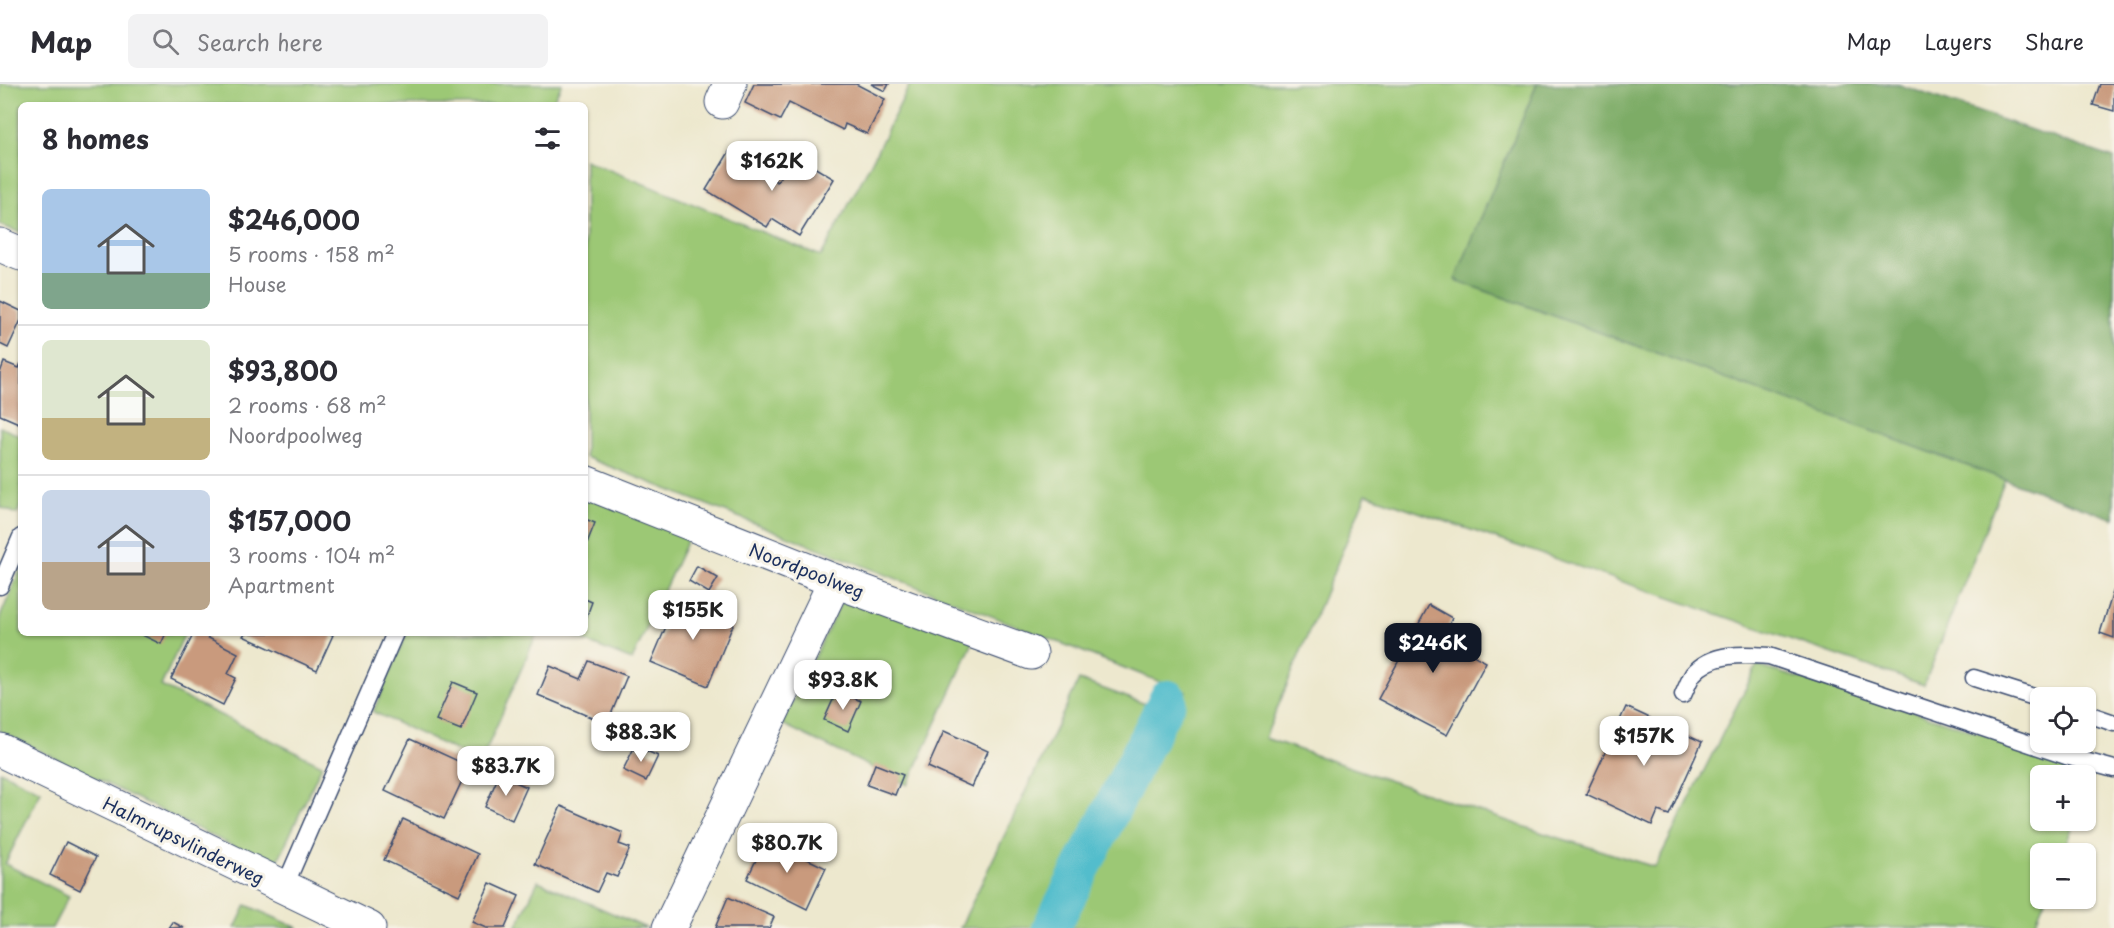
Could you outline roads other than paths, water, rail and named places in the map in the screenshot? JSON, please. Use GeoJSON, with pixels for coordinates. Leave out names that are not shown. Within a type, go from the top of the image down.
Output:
{"type":"FeatureCollection","features":[{"type":"Feature","properties":{"kind":"street"},"geometry":{"type":"LineString","coordinates":[[0,245],[18,253]]}},
{"type":"Feature","properties":{"kind":"street","name":"Noordpoolweg"},"geometry":{"type":"LineString","coordinates":[[588,483],[835,581],[1031,653]]}},
{"type":"Feature","properties":{"kind":"street"},"geometry":{"type":"LineString","coordinates":[[669,928],[835,581]]}},
{"type":"Feature","properties":{"kind":"street","name":"Halmrupsvlinderweg"},"geometry":{"type":"LineString","coordinates":[[0,750],[369,928]]}},
{"type":"Feature","properties":{"kind":"lane"},"geometry":{"type":"LineString","coordinates":[[0,586],[18,544]]}},
{"type":"Feature","properties":{"kind":"lane"},"geometry":{"type":"LineString","coordinates":[[284,888],[393,636]]}},
{"type":"Feature","properties":{"kind":"lane"},"geometry":{"type":"LineString","coordinates":[[1683,695],[1693,675],[1709,661],[1738,654],[1769,656],[2066,756],[2114,769]]}},
{"type":"Feature","properties":{"kind":"lane"},"geometry":{"type":"LineString","coordinates":[[1974,678],[2030,696]]}},
{"type":"Feature","properties":{"kind":"lane"},"geometry":{"type":"LineString","coordinates":[[2096,717],[2114,723]]}},
{"type":"Feature","properties":{"kind":"waterway"},"geometry":{"type":"LineString","coordinates":[[1051,928],[1168,699]]}}]}
